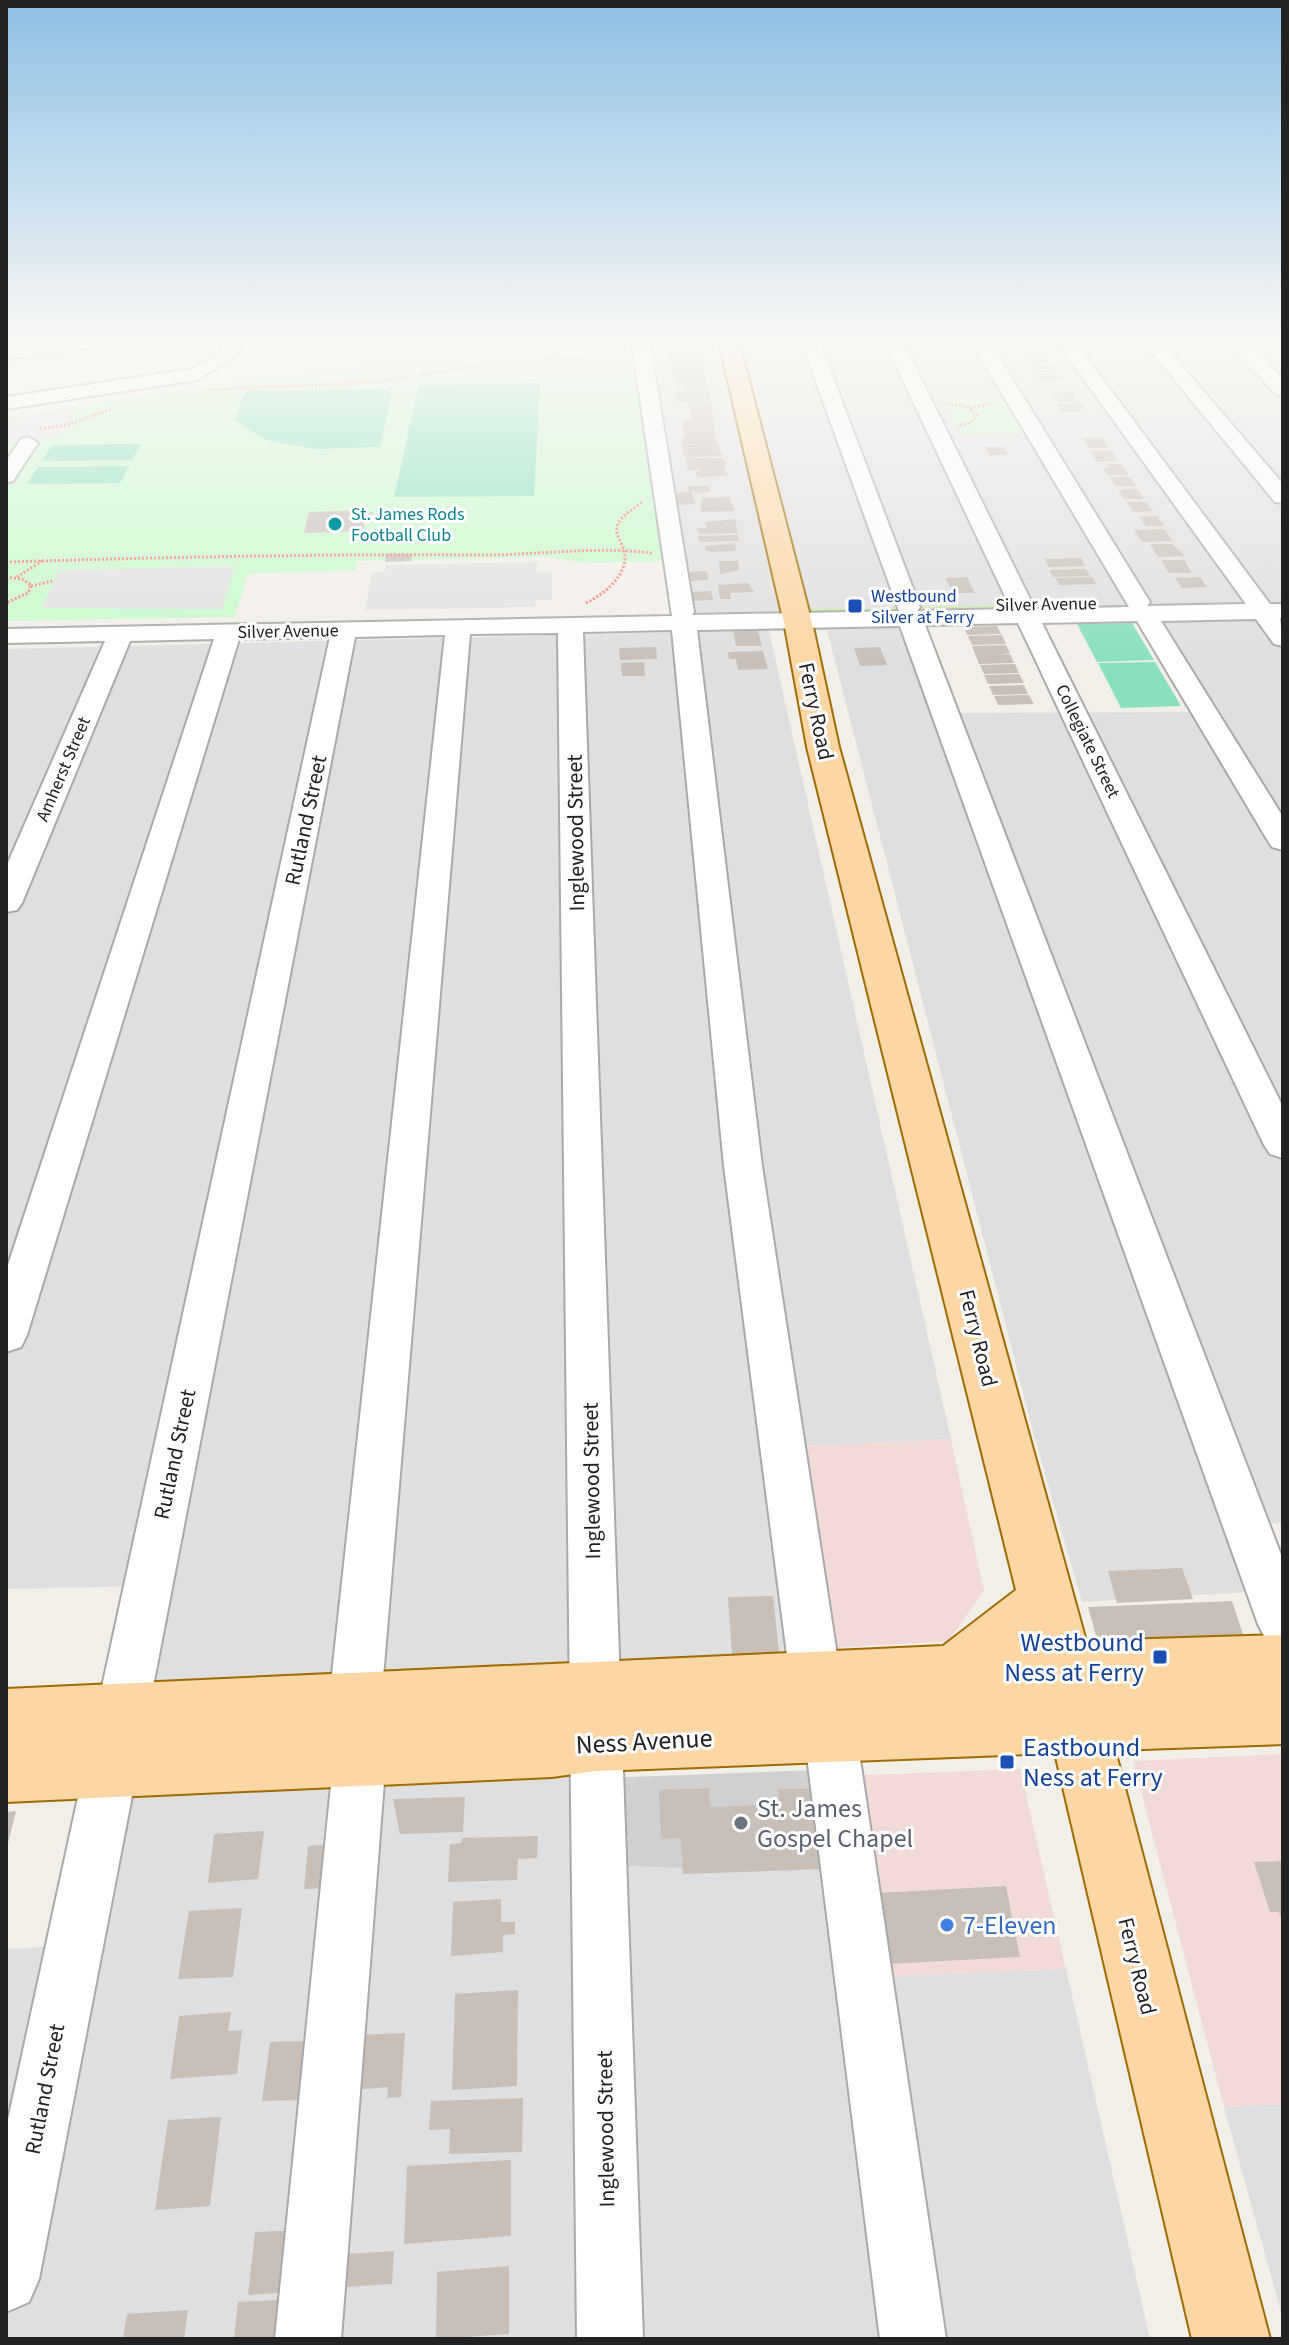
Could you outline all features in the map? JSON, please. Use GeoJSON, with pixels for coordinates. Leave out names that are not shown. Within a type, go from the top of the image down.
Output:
{"type":"FeatureCollection","features":[{"type":"Feature","properties":{"kind":"main road","name":"Ferry Road"},"geometry":{"type":"LineString","coordinates":[[755,447],[796,615],[823,747],[1071,1696],[1231,2339]]}},
{"type":"Feature","properties":{"kind":"main road"},"geometry":{"type":"LineString","coordinates":[[954,1673],[1045,1602]]}},
{"type":"Feature","properties":{"kind":"main road","name":"Ness Avenue"},"geometry":{"type":"LineString","coordinates":[[6,1772],[116,1740],[358,1729],[552,1747],[596,1716],[1071,1696],[1283,1662]]}},
{"type":"Feature","properties":{"kind":"main road","name":"Ness Avenue"},"geometry":{"type":"LineString","coordinates":[[826,1706],[954,1673],[1071,1696],[1283,1715]]}},
{"type":"Feature","properties":{"kind":"main road","name":"Ness Avenue"},"geometry":{"type":"LineString","coordinates":[[6,1718],[116,1740]]}},
{"type":"Feature","properties":{"kind":"street"},"geometry":{"type":"LineString","coordinates":[[6,477],[25,447]]}},
{"type":"Feature","properties":{"kind":"street"},"geometry":{"type":"LineString","coordinates":[[659,447],[683,618],[743,1166],[812,1655],[826,1706],[913,2339]]}},
{"type":"Feature","properties":{"kind":"street"},"geometry":{"type":"LineString","coordinates":[[849,447],[1283,1624]]}},
{"type":"Feature","properties":{"kind":"street","name":"Collegiate Street"},"geometry":{"type":"LineString","coordinates":[[945,447],[1283,1145]]}},
{"type":"Feature","properties":{"kind":"street"},"geometry":{"type":"LineString","coordinates":[[1044,447],[1283,841]]}},
{"type":"Feature","properties":{"kind":"street"},"geometry":{"type":"LineString","coordinates":[[1148,447],[1271,605],[1283,639]]}},
{"type":"Feature","properties":{"kind":"street"},"geometry":{"type":"LineString","coordinates":[[1241,447],[1283,497]]}},
{"type":"Feature","properties":{"kind":"street","name":"Silver Avenue"},"geometry":{"type":"LineString","coordinates":[[8,639],[458,627],[574,615],[683,618],[1271,605]]}},
{"type":"Feature","properties":{"kind":"street","name":"Inglewood Street"},"geometry":{"type":"LineString","coordinates":[[574,615],[610,2339]]}},
{"type":"Feature","properties":{"kind":"street"},"geometry":{"type":"LineString","coordinates":[[308,2339],[358,1729],[458,627]]}},
{"type":"Feature","properties":{"kind":"street","name":"Rutland Street"},"geometry":{"type":"LineString","coordinates":[[6,2279],[344,630]]}},
{"type":"Feature","properties":{"kind":"street"},"geometry":{"type":"LineString","coordinates":[[6,1335],[229,632]]}},
{"type":"Feature","properties":{"kind":"street","name":"Amherst Street"},"geometry":{"type":"LineString","coordinates":[[6,903],[120,635]]}},
{"type":"Feature","properties":{"kind":"path"},"geometry":{"type":"LineString","coordinates":[[574,615],[609,588],[623,565],[618,525],[645,497]]}},
{"type":"Feature","properties":{"kind":"path"},"geometry":{"type":"LineString","coordinates":[[6,562],[434,553],[502,555],[623,549],[651,553],[674,566]]}},
{"type":"Feature","properties":{"kind":"path"},"geometry":{"type":"LineString","coordinates":[[241,562],[245,556]]}},
{"type":"Feature","properties":{"kind":"path"},"geometry":{"type":"LineString","coordinates":[[16,578],[43,561]]}},
{"type":"Feature","properties":{"kind":"path"},"geometry":{"type":"LineString","coordinates":[[6,577],[28,581],[31,586]]}},
{"type":"Feature","properties":{"kind":"path"},"geometry":{"type":"LineString","coordinates":[[31,586],[52,581]]}},
{"type":"Feature","properties":{"kind":"path"},"geometry":{"type":"LineString","coordinates":[[6,603],[28,593],[31,586]]}},
{"type":"Feature","properties":{"kind":"shaded area"},"geometry":{"type":"Polygon","coordinates":[[[656,447],[1283,447],[1283,1523],[1265,1524],[1283,1590],[1082,1602],[1034,1435],[827,630],[769,631],[951,1439],[802,1446],[733,940],[812,1655],[126,1689],[146,1586],[6,1589],[6,649],[684,632],[656,447]],[[1143,621],[918,627],[951,713],[1196,712],[1143,621]]]}},
{"type":"Feature","properties":{"kind":"shaded area"},"geometry":{"type":"Polygon","coordinates":[[[537,562],[537,572],[552,571],[552,600],[536,600],[535,607],[365,610],[372,572],[384,572],[386,565],[537,562]]]}},
{"type":"Feature","properties":{"kind":"shaded area"},"geometry":{"type":"Polygon","coordinates":[[[235,566],[222,609],[42,608],[59,570],[235,566]]]}},
{"type":"Feature","properties":{"kind":"shaded area"},"geometry":{"type":"Polygon","coordinates":[[[951,1439],[984,1591],[948,1641],[833,1648],[802,1446],[951,1439]]]}},
{"type":"Feature","properties":{"kind":"shaded area"},"geometry":{"type":"Polygon","coordinates":[[[602,1746],[605,1865],[826,1863],[892,2339],[6,2339],[6,1949],[67,1946],[103,1773],[602,1746]]]}},
{"type":"Feature","properties":{"kind":"shaded area"},"geometry":{"type":"Polygon","coordinates":[[[1283,1754],[1283,2104],[1224,2107],[1133,1761],[1283,1754]]]}},
{"type":"Feature","properties":{"kind":"shaded area"},"geometry":{"type":"Polygon","coordinates":[[[1020,1769],[1066,1969],[878,1977],[844,1776],[1020,1769]]]}},
{"type":"Feature","properties":{"kind":"shaded area"},"geometry":{"type":"Polygon","coordinates":[[[817,1770],[826,1863],[683,1868],[605,1865],[603,1778],[817,1770]]]}},
{"type":"Feature","properties":{"kind":"shaded area"},"geometry":{"type":"Polygon","coordinates":[[[1066,1969],[1150,2339],[930,2339],[878,1977],[1066,1969]]]}},
{"type":"Feature","properties":{"kind":"shaded area"},"geometry":{"type":"Polygon","coordinates":[[[1283,2104],[1283,2319],[1224,2107],[1283,2104]]]}},
{"type":"Feature","properties":{"kind":"green space"},"geometry":{"type":"Polygon","coordinates":[[[6,447],[655,447],[674,561],[584,563],[548,557],[357,561],[355,571],[248,574],[235,617],[6,621],[6,447]]]}},
{"type":"Feature","properties":{"kind":"green space"},"geometry":{"type":"Polygon","coordinates":[[[50,447],[139,447],[132,460],[42,461],[50,447]]]}},
{"type":"Feature","properties":{"kind":"green space"},"geometry":{"type":"Polygon","coordinates":[[[306,447],[366,447],[315,449],[306,447]]]}},
{"type":"Feature","properties":{"kind":"green space"},"geometry":{"type":"Polygon","coordinates":[[[405,447],[537,447],[534,496],[394,497],[405,447]]]}},
{"type":"Feature","properties":{"kind":"green space"},"geometry":{"type":"Polygon","coordinates":[[[129,466],[120,483],[27,484],[38,467],[129,466]]]}},
{"type":"Feature","properties":{"kind":"green space"},"geometry":{"type":"Polygon","coordinates":[[[1022,605],[1027,617],[797,622],[795,609],[1022,605]]]}},
{"type":"Feature","properties":{"kind":"green space"},"geometry":{"type":"Polygon","coordinates":[[[1132,623],[1154,660],[1097,662],[1077,624],[1132,623]]]}},
{"type":"Feature","properties":{"kind":"green space"},"geometry":{"type":"Polygon","coordinates":[[[1155,662],[1181,706],[1121,708],[1098,663],[1155,662]]]}},
{"type":"Feature","properties":{"kind":"building"},"geometry":{"type":"Polygon","coordinates":[[[682,447],[721,447],[718,448],[723,456],[684,457],[682,447]]]}},
{"type":"Feature","properties":{"kind":"building"},"geometry":{"type":"Polygon","coordinates":[[[985,447],[1004,447],[1009,455],[990,455],[985,447]]]}},
{"type":"Feature","properties":{"kind":"building"},"geometry":{"type":"Polygon","coordinates":[[[1112,450],[1117,461],[1097,462],[1090,451],[1112,450]]]}},
{"type":"Feature","properties":{"kind":"building"},"geometry":{"type":"Polygon","coordinates":[[[686,458],[722,458],[726,463],[724,470],[729,476],[697,477],[696,472],[702,470],[687,470],[686,458]]]}},
{"type":"Feature","properties":{"kind":"building"},"geometry":{"type":"Polygon","coordinates":[[[1107,464],[1121,464],[1128,475],[1108,475],[1103,468],[1109,468],[1107,464]]]}},
{"type":"Feature","properties":{"kind":"building"},"geometry":{"type":"Polygon","coordinates":[[[1110,477],[1130,477],[1136,486],[1116,486],[1110,477]]]}},
{"type":"Feature","properties":{"kind":"building"},"geometry":{"type":"Polygon","coordinates":[[[687,486],[708,486],[711,491],[696,494],[689,491],[687,486]]]}},
{"type":"Feature","properties":{"kind":"building"},"geometry":{"type":"Polygon","coordinates":[[[1137,489],[1144,499],[1124,499],[1118,490],[1137,489]]]}},
{"type":"Feature","properties":{"kind":"building"},"geometry":{"type":"Polygon","coordinates":[[[692,492],[695,504],[676,505],[675,493],[692,492]]]}},
{"type":"Feature","properties":{"kind":"building"},"geometry":{"type":"Polygon","coordinates":[[[730,497],[734,511],[701,512],[702,498],[730,497]]]}},
{"type":"Feature","properties":{"kind":"building"},"geometry":{"type":"Polygon","coordinates":[[[1127,502],[1146,502],[1153,511],[1133,512],[1127,502]]]}},
{"type":"Feature","properties":{"kind":"building","name":"St. James Rods Football Club"},"geometry":{"type":"Polygon","coordinates":[[[367,510],[374,513],[366,516],[363,531],[304,533],[309,512],[367,510]]]}},
{"type":"Feature","properties":{"kind":"building"},"geometry":{"type":"Polygon","coordinates":[[[1157,516],[1164,526],[1146,526],[1139,517],[1157,516]]]}},
{"type":"Feature","properties":{"kind":"building"},"geometry":{"type":"Polygon","coordinates":[[[735,519],[738,533],[699,534],[697,528],[707,528],[705,522],[735,519]]]}},
{"type":"Feature","properties":{"kind":"building"},"geometry":{"type":"Polygon","coordinates":[[[1164,529],[1173,541],[1142,542],[1134,530],[1164,529]]]}},
{"type":"Feature","properties":{"kind":"building"},"geometry":{"type":"Polygon","coordinates":[[[738,535],[739,541],[700,542],[698,536],[738,535]]]}},
{"type":"Feature","properties":{"kind":"building"},"geometry":{"type":"Polygon","coordinates":[[[735,543],[736,551],[705,550],[705,546],[735,543]]]}},
{"type":"Feature","properties":{"kind":"building"},"geometry":{"type":"Polygon","coordinates":[[[1150,544],[1172,544],[1185,556],[1158,557],[1150,544]]]}},
{"type":"Feature","properties":{"kind":"building"},"geometry":{"type":"Polygon","coordinates":[[[386,554],[412,554],[411,561],[385,562],[386,554]]]}},
{"type":"Feature","properties":{"kind":"building"},"geometry":{"type":"Polygon","coordinates":[[[1081,558],[1085,566],[1049,567],[1045,559],[1081,558]]]}},
{"type":"Feature","properties":{"kind":"building"},"geometry":{"type":"Polygon","coordinates":[[[1161,560],[1184,560],[1192,573],[1169,573],[1161,560]]]}},
{"type":"Feature","properties":{"kind":"building"},"geometry":{"type":"Polygon","coordinates":[[[719,561],[738,561],[739,570],[720,574],[719,561]]]}},
{"type":"Feature","properties":{"kind":"building"},"geometry":{"type":"Polygon","coordinates":[[[1086,569],[1090,576],[1053,577],[1049,570],[1086,569]]]}},
{"type":"Feature","properties":{"kind":"building"},"geometry":{"type":"Polygon","coordinates":[[[707,571],[708,580],[690,581],[689,572],[707,571]]]}},
{"type":"Feature","properties":{"kind":"building"},"geometry":{"type":"Polygon","coordinates":[[[967,577],[975,593],[953,593],[945,578],[967,577]]]}},
{"type":"Feature","properties":{"kind":"building"},"geometry":{"type":"Polygon","coordinates":[[[1092,577],[1096,584],[1059,585],[1055,578],[1092,577]]]}},
{"type":"Feature","properties":{"kind":"building"},"geometry":{"type":"Polygon","coordinates":[[[1200,577],[1207,587],[1182,588],[1175,578],[1200,577]]]}},
{"type":"Feature","properties":{"kind":"building"},"geometry":{"type":"Polygon","coordinates":[[[748,583],[754,592],[730,593],[731,599],[720,599],[718,585],[748,583]]]}},
{"type":"Feature","properties":{"kind":"building"},"geometry":{"type":"Polygon","coordinates":[[[711,591],[713,600],[690,601],[689,592],[711,591]]]}},
{"type":"Feature","properties":{"kind":"building"},"geometry":{"type":"Polygon","coordinates":[[[997,626],[1001,634],[967,635],[964,627],[997,626]]]}},
{"type":"Feature","properties":{"kind":"building"},"geometry":{"type":"Polygon","coordinates":[[[733,631],[758,631],[762,646],[736,646],[733,631]]]}},
{"type":"Feature","properties":{"kind":"building"},"geometry":{"type":"Polygon","coordinates":[[[1002,635],[1006,644],[972,645],[968,636],[1002,635]]]}},
{"type":"Feature","properties":{"kind":"building"},"geometry":{"type":"Polygon","coordinates":[[[1006,645],[1010,653],[1000,655],[1010,654],[1014,663],[979,664],[972,646],[1006,645]]]}},
{"type":"Feature","properties":{"kind":"building"},"geometry":{"type":"Polygon","coordinates":[[[656,647],[657,659],[620,660],[619,648],[656,647]]]}},
{"type":"Feature","properties":{"kind":"building"},"geometry":{"type":"Polygon","coordinates":[[[880,647],[887,665],[860,666],[854,648],[880,647]]]}},
{"type":"Feature","properties":{"kind":"building"},"geometry":{"type":"Polygon","coordinates":[[[763,651],[768,669],[738,670],[736,659],[729,659],[728,652],[763,651]]]}},
{"type":"Feature","properties":{"kind":"building"},"geometry":{"type":"Polygon","coordinates":[[[644,662],[645,676],[622,676],[621,663],[644,662]]]}},
{"type":"Feature","properties":{"kind":"building"},"geometry":{"type":"Polygon","coordinates":[[[1015,664],[1019,673],[984,674],[980,665],[1015,664]]]}},
{"type":"Feature","properties":{"kind":"building"},"geometry":{"type":"Polygon","coordinates":[[[1019,674],[1024,683],[988,684],[984,675],[1019,674]]]}},
{"type":"Feature","properties":{"kind":"building"},"geometry":{"type":"Polygon","coordinates":[[[1024,685],[1028,694],[993,695],[989,686],[1024,685]]]}},
{"type":"Feature","properties":{"kind":"building"},"geometry":{"type":"Polygon","coordinates":[[[1029,695],[1034,704],[998,705],[994,696],[1029,695]]]}},
{"type":"Feature","properties":{"kind":"building"},"geometry":{"type":"Polygon","coordinates":[[[1182,1568],[1193,1599],[1117,1603],[1108,1571],[1182,1568]]]}},
{"type":"Feature","properties":{"kind":"building"},"geometry":{"type":"Polygon","coordinates":[[[773,1596],[779,1653],[732,1654],[728,1597],[773,1596]]]}},
{"type":"Feature","properties":{"kind":"building"},"geometry":{"type":"Polygon","coordinates":[[[1232,1601],[1244,1637],[1098,1643],[1088,1607],[1232,1601]]]}},
{"type":"Feature","properties":{"kind":"building","name":"St. James Gospel Chapel"},"geometry":{"type":"Polygon","coordinates":[[[709,1788],[710,1807],[779,1804],[778,1789],[818,1788],[827,1869],[683,1874],[681,1838],[661,1839],[659,1790],[709,1788]]]}},
{"type":"Feature","properties":{"kind":"building"},"geometry":{"type":"Polygon","coordinates":[[[465,1797],[463,1832],[400,1834],[393,1799],[465,1797]]]}},
{"type":"Feature","properties":{"kind":"building"},"geometry":{"type":"Polygon","coordinates":[[[16,1811],[7,1847],[6,1812],[16,1811]]]}},
{"type":"Feature","properties":{"kind":"building"},"geometry":{"type":"Polygon","coordinates":[[[264,1831],[258,1879],[208,1883],[214,1834],[264,1831]]]}},
{"type":"Feature","properties":{"kind":"building"},"geometry":{"type":"Polygon","coordinates":[[[538,1836],[537,1858],[518,1859],[517,1880],[448,1882],[450,1844],[461,1843],[462,1838],[538,1836]]]}},
{"type":"Feature","properties":{"kind":"building"},"geometry":{"type":"Polygon","coordinates":[[[337,1844],[332,1888],[304,1889],[308,1846],[337,1844]]]}},
{"type":"Feature","properties":{"kind":"building"},"geometry":{"type":"Polygon","coordinates":[[[1283,1861],[1282,1921],[1279,1912],[1270,1912],[1254,1862],[1283,1861]]]}},
{"type":"Feature","properties":{"kind":"building","name":"7-Eleven"},"geometry":{"type":"Polygon","coordinates":[[[1006,1886],[1020,1957],[887,1964],[877,1893],[1006,1886]]]}},
{"type":"Feature","properties":{"kind":"building"},"geometry":{"type":"Polygon","coordinates":[[[501,1899],[501,1922],[515,1922],[515,1934],[503,1935],[503,1952],[451,1956],[453,1902],[501,1899]]]}},
{"type":"Feature","properties":{"kind":"building"},"geometry":{"type":"Polygon","coordinates":[[[242,1908],[233,1977],[178,1979],[189,1911],[242,1908]]]}},
{"type":"Feature","properties":{"kind":"building"},"geometry":{"type":"Polygon","coordinates":[[[518,1990],[517,2086],[452,2090],[455,1994],[518,1990]]]}},
{"type":"Feature","properties":{"kind":"building"},"geometry":{"type":"Polygon","coordinates":[[[231,2012],[228,2031],[242,2030],[237,2074],[170,2079],[179,2016],[231,2012]]]}},
{"type":"Feature","properties":{"kind":"building"},"geometry":{"type":"Polygon","coordinates":[[[405,2033],[401,2097],[387,2098],[388,2087],[354,2090],[358,2035],[405,2033]]]}},
{"type":"Feature","properties":{"kind":"building"},"geometry":{"type":"Polygon","coordinates":[[[318,2041],[311,2100],[262,2101],[270,2042],[318,2041]]]}},
{"type":"Feature","properties":{"kind":"building"},"geometry":{"type":"Polygon","coordinates":[[[523,2098],[522,2152],[449,2154],[450,2129],[429,2130],[431,2101],[523,2098]]]}},
{"type":"Feature","properties":{"kind":"building"},"geometry":{"type":"Polygon","coordinates":[[[221,2117],[210,2206],[155,2210],[168,2120],[221,2117]]]}},
{"type":"Feature","properties":{"kind":"building"},"geometry":{"type":"Polygon","coordinates":[[[511,2160],[511,2236],[404,2244],[407,2166],[511,2160]]]}},
{"type":"Feature","properties":{"kind":"building"},"geometry":{"type":"Polygon","coordinates":[[[301,2230],[295,2292],[248,2295],[255,2232],[301,2230]]]}},
{"type":"Feature","properties":{"kind":"building"},"geometry":{"type":"Polygon","coordinates":[[[394,2251],[392,2284],[345,2287],[347,2254],[394,2251]]]}},
{"type":"Feature","properties":{"kind":"building"},"geometry":{"type":"Polygon","coordinates":[[[509,2266],[509,2334],[436,2339],[437,2272],[509,2266]]]}},
{"type":"Feature","properties":{"kind":"building"},"geometry":{"type":"Polygon","coordinates":[[[297,2299],[293,2339],[234,2339],[238,2302],[297,2299]]]}},
{"type":"Feature","properties":{"kind":"building"},"geometry":{"type":"Polygon","coordinates":[[[188,2310],[184,2339],[123,2339],[127,2314],[188,2310]]]}},
{"type":"Feature","properties":{"kind":"place","name":"St. James Rods Football Club"},"geometry":{"type":"Point","coordinates":[335,524]}},
{"type":"Feature","properties":{"kind":"place","name":"Westbound Silver at Ferry"},"geometry":{"type":"Point","coordinates":[855,606]}},
{"type":"Feature","properties":{"kind":"place","name":"Westbound Ness at Ferry"},"geometry":{"type":"Point","coordinates":[1160,1657]}},
{"type":"Feature","properties":{"kind":"place","name":"Eastbound Ness at Ferry"},"geometry":{"type":"Point","coordinates":[1007,1762]}},
{"type":"Feature","properties":{"kind":"place","name":"St. James Gospel Chapel"},"geometry":{"type":"Point","coordinates":[741,1823]}},
{"type":"Feature","properties":{"kind":"place","name":"7-Eleven"},"geometry":{"type":"Point","coordinates":[947,1925]}}]}
